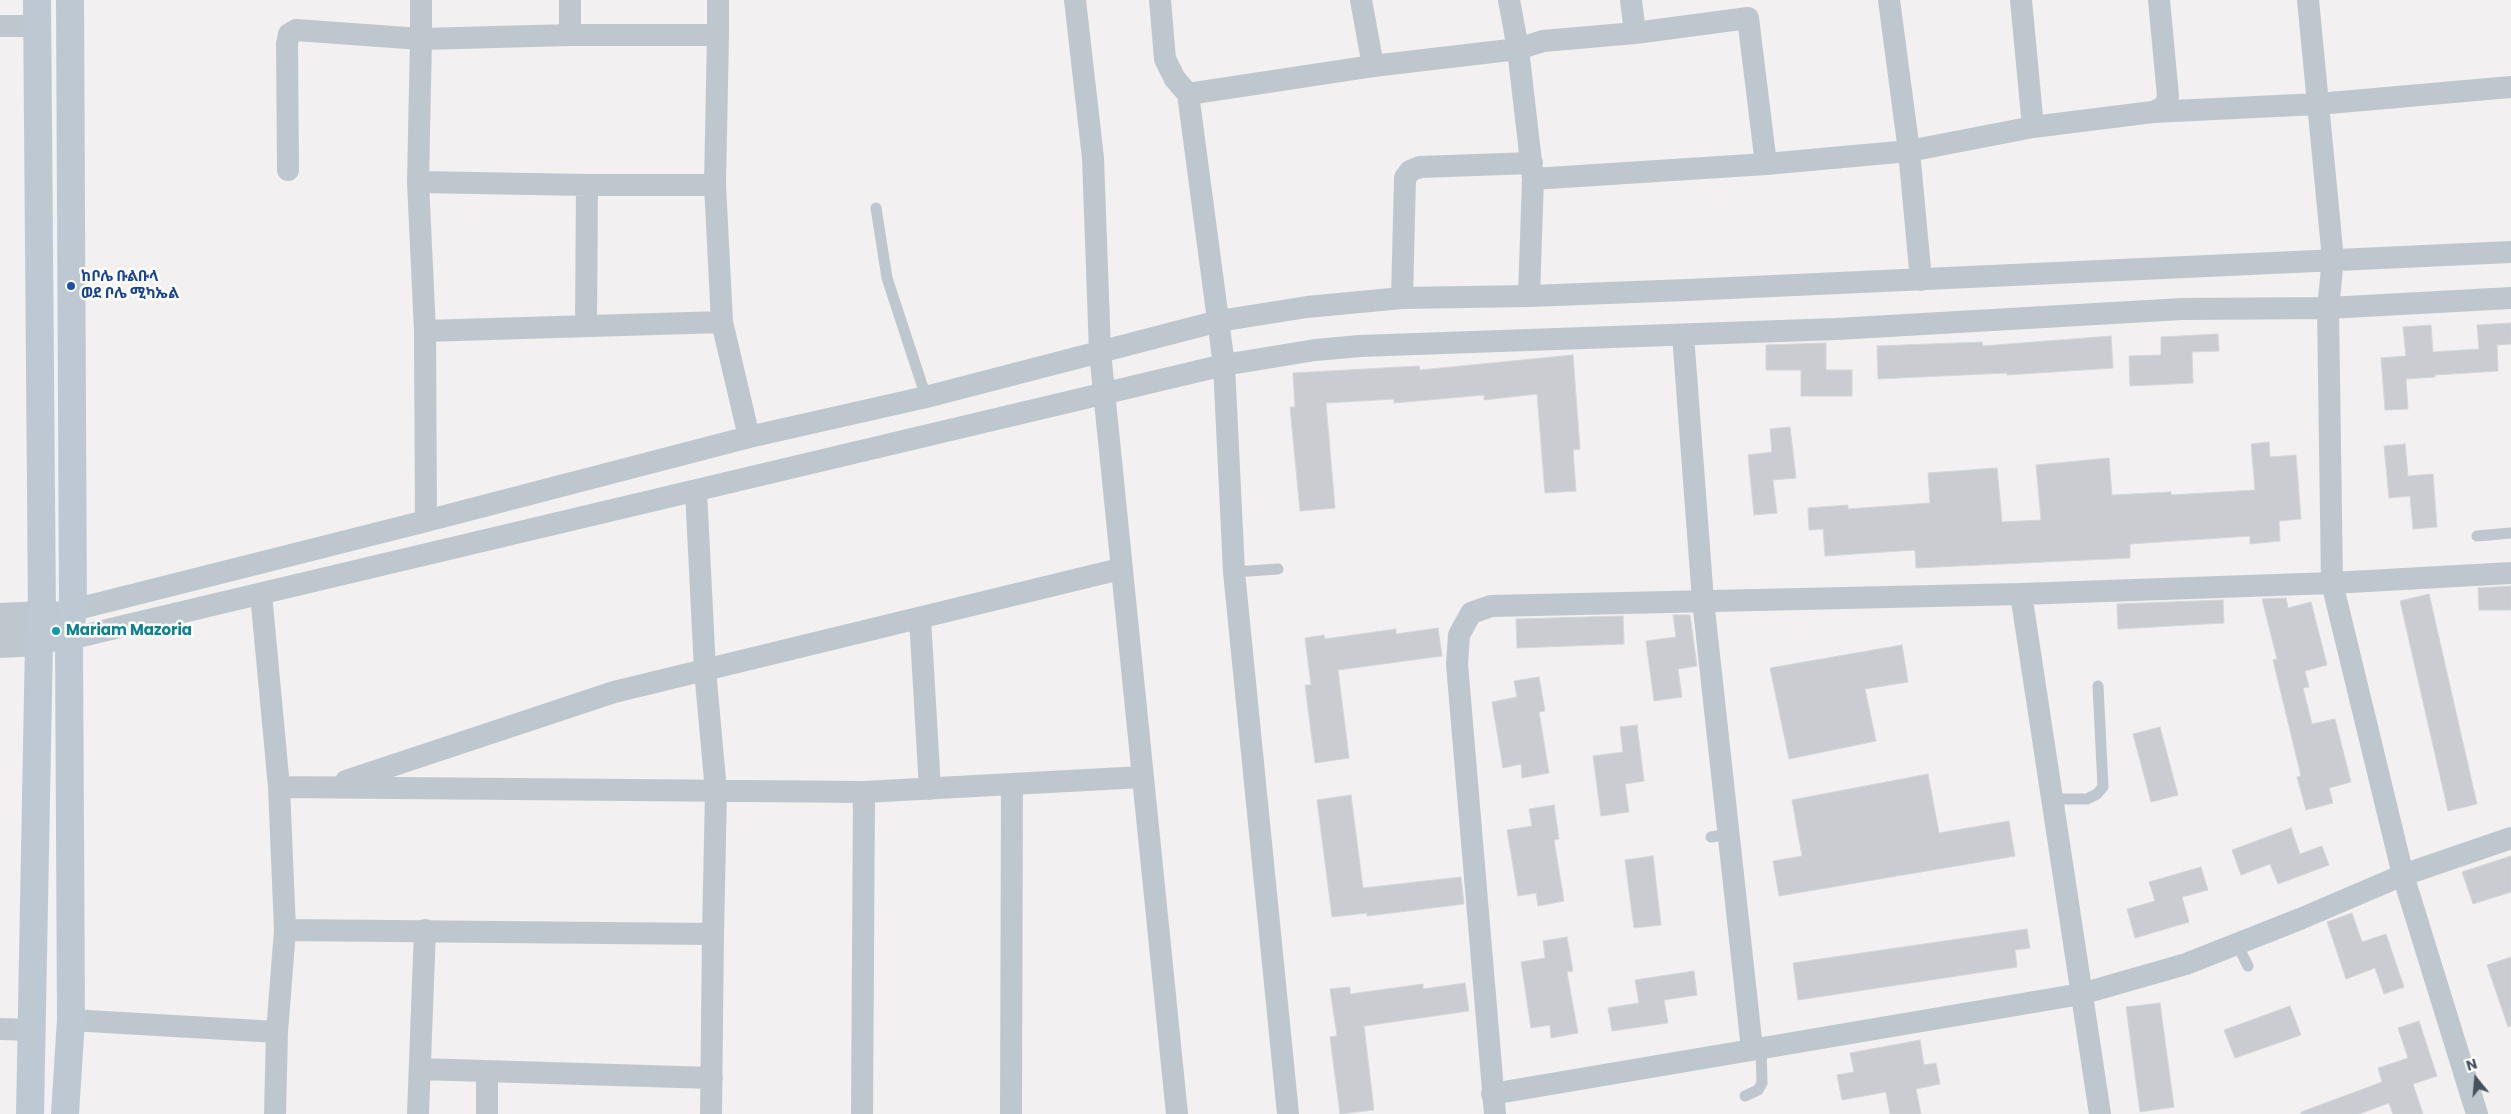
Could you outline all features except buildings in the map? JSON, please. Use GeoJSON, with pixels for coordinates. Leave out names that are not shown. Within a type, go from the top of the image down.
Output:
{"type":"FeatureCollection","features":[{"type":"Feature","properties":{"kind":"main road"},"geometry":{"type":"LineString","coordinates":[[65,1114],[71,1020],[70,639],[73,610],[70,0]]}},
{"type":"Feature","properties":{"kind":"main road"},"geometry":{"type":"LineString","coordinates":[[30,1114],[40,629],[37,13]]}},
{"type":"Feature","properties":{"kind":"street"},"geometry":{"type":"LineString","coordinates":[[421,0],[422,39],[418,182],[425,331],[426,521]]}},
{"type":"Feature","properties":{"kind":"street"},"geometry":{"type":"LineString","coordinates":[[570,0],[570,35]]}},
{"type":"Feature","properties":{"kind":"street"},"geometry":{"type":"LineString","coordinates":[[718,0],[715,185],[722,322],[749,437]]}},
{"type":"Feature","properties":{"kind":"street"},"geometry":{"type":"LineString","coordinates":[[1075,0],[1093,158],[1100,352],[1120,569],[1177,1114]]}},
{"type":"Feature","properties":{"kind":"street"},"geometry":{"type":"LineString","coordinates":[[1160,0],[1165,59],[1175,80],[1188,94],[1219,321],[1224,365],[1234,572],[1288,1114]]}},
{"type":"Feature","properties":{"kind":"street"},"geometry":{"type":"LineString","coordinates":[[1362,0],[1373,66]]}},
{"type":"Feature","properties":{"kind":"street"},"geometry":{"type":"LineString","coordinates":[[1509,0],[1518,49],[1532,171],[1529,296]]}},
{"type":"Feature","properties":{"kind":"street"},"geometry":{"type":"LineString","coordinates":[[1631,0],[1635,34]]}},
{"type":"Feature","properties":{"kind":"street"},"geometry":{"type":"LineString","coordinates":[[1889,0],[1909,151],[1921,280]]}},
{"type":"Feature","properties":{"kind":"street"},"geometry":{"type":"LineString","coordinates":[[2022,0],[2033,127]]}},
{"type":"Feature","properties":{"kind":"street"},"geometry":{"type":"LineString","coordinates":[[2153,112],[2165,107],[2168,96],[2159,0]]}},
{"type":"Feature","properties":{"kind":"street"},"geometry":{"type":"LineString","coordinates":[[2308,0],[2333,259],[2328,308],[2332,583],[2403,875],[2477,1114]]}},
{"type":"Feature","properties":{"kind":"street"},"geometry":{"type":"LineString","coordinates":[[1188,94],[1373,66],[1518,49],[1543,41],[1635,34],[1747,9],[1766,164]]}},
{"type":"Feature","properties":{"kind":"street"},"geometry":{"type":"LineString","coordinates":[[0,26],[37,13]]}},
{"type":"Feature","properties":{"kind":"street"},"geometry":{"type":"LineString","coordinates":[[288,170],[287,44],[289,34],[296,30],[422,39],[570,35],[718,35]]}},
{"type":"Feature","properties":{"kind":"street"},"geometry":{"type":"LineString","coordinates":[[1402,298],[1405,178],[1410,171],[1420,167],[1532,171],[1766,164],[1909,151],[2033,127],[2153,112],[2318,104],[2511,87]]}},
{"type":"Feature","properties":{"kind":"street"},"geometry":{"type":"LineString","coordinates":[[418,182],[715,185]]}},
{"type":"Feature","properties":{"kind":"street"},"geometry":{"type":"LineString","coordinates":[[586,326],[587,185]]}},
{"type":"Feature","properties":{"kind":"street"},"geometry":{"type":"LineString","coordinates":[[0,644],[40,629],[73,610],[749,437],[926,397],[1219,321],[1307,307],[1402,298],[1529,296],[1921,280],[2511,252]]}},
{"type":"Feature","properties":{"kind":"street"},"geometry":{"type":"LineString","coordinates":[[0,617],[70,639],[1224,365],[1315,350],[1360,346],[1683,336],[2182,309],[2328,308],[2511,298]]}},
{"type":"Feature","properties":{"kind":"street"},"geometry":{"type":"LineString","coordinates":[[425,331],[722,322]]}},
{"type":"Feature","properties":{"kind":"street"},"geometry":{"type":"LineString","coordinates":[[1683,336],[1720,836],[1757,1048]]}},
{"type":"Feature","properties":{"kind":"street"},"geometry":{"type":"LineString","coordinates":[[696,491],[705,670],[716,791],[711,1114]]}},
{"type":"Feature","properties":{"kind":"street"},"geometry":{"type":"LineString","coordinates":[[329,786],[614,692],[1120,569]]}},
{"type":"Feature","properties":{"kind":"street"},"geometry":{"type":"LineString","coordinates":[[2511,573],[2332,583],[2021,594],[1491,606],[1471,613],[1459,635],[1457,664],[1494,1104],[1757,1048],[2081,994],[2186,964],[2403,875],[2511,838]]}},
{"type":"Feature","properties":{"kind":"street"},"geometry":{"type":"LineString","coordinates":[[261,594],[279,787],[286,930],[277,1032],[275,1114]]}},
{"type":"Feature","properties":{"kind":"street"},"geometry":{"type":"LineString","coordinates":[[2021,594],[2100,1114]]}},
{"type":"Feature","properties":{"kind":"street"},"geometry":{"type":"LineString","coordinates":[[920,618],[930,789]]}},
{"type":"Feature","properties":{"kind":"street"},"geometry":{"type":"LineString","coordinates":[[279,787],[864,792],[1142,777]]}},
{"type":"Feature","properties":{"kind":"street"},"geometry":{"type":"LineString","coordinates":[[1012,785],[1012,1114]]}},
{"type":"Feature","properties":{"kind":"street"},"geometry":{"type":"LineString","coordinates":[[862,1114],[864,792]]}},
{"type":"Feature","properties":{"kind":"street"},"geometry":{"type":"LineString","coordinates":[[286,930],[713,934]]}},
{"type":"Feature","properties":{"kind":"street"},"geometry":{"type":"LineString","coordinates":[[418,1114],[425,930]]}},
{"type":"Feature","properties":{"kind":"street"},"geometry":{"type":"LineString","coordinates":[[71,1020],[277,1032]]}},
{"type":"Feature","properties":{"kind":"street"},"geometry":{"type":"LineString","coordinates":[[0,1029],[32,1030]]}},
{"type":"Feature","properties":{"kind":"street"},"geometry":{"type":"LineString","coordinates":[[420,1069],[712,1078]]}},
{"type":"Feature","properties":{"kind":"street"},"geometry":{"type":"LineString","coordinates":[[487,1072],[487,1114]]}},
{"type":"Feature","properties":{"kind":"lane"},"geometry":{"type":"LineString","coordinates":[[876,208],[887,278],[926,397]]}},
{"type":"Feature","properties":{"kind":"lane"},"geometry":{"type":"LineString","coordinates":[[2477,536],[2511,533]]}},
{"type":"Feature","properties":{"kind":"lane"},"geometry":{"type":"LineString","coordinates":[[1234,572],[1278,570]]}},
{"type":"Feature","properties":{"kind":"lane"},"geometry":{"type":"LineString","coordinates":[[2052,799],[2087,799],[2097,794],[2103,787],[2098,686]]}},
{"type":"Feature","properties":{"kind":"lane"},"geometry":{"type":"LineString","coordinates":[[2237,944],[2248,966]]}},
{"type":"Feature","properties":{"kind":"lane"},"geometry":{"type":"LineString","coordinates":[[1745,1096],[1758,1090],[1762,1083],[1757,1048]]}},
{"type":"Feature","properties":{"kind":"place","name":"ከቦሌ ቡልቡላ ወደ ቦሌ ሚካኤል"},"geometry":{"type":"Point","coordinates":[71,286]}},
{"type":"Feature","properties":{"kind":"place","name":"Mariam Mazoria"},"geometry":{"type":"Point","coordinates":[56,631]}}]}
